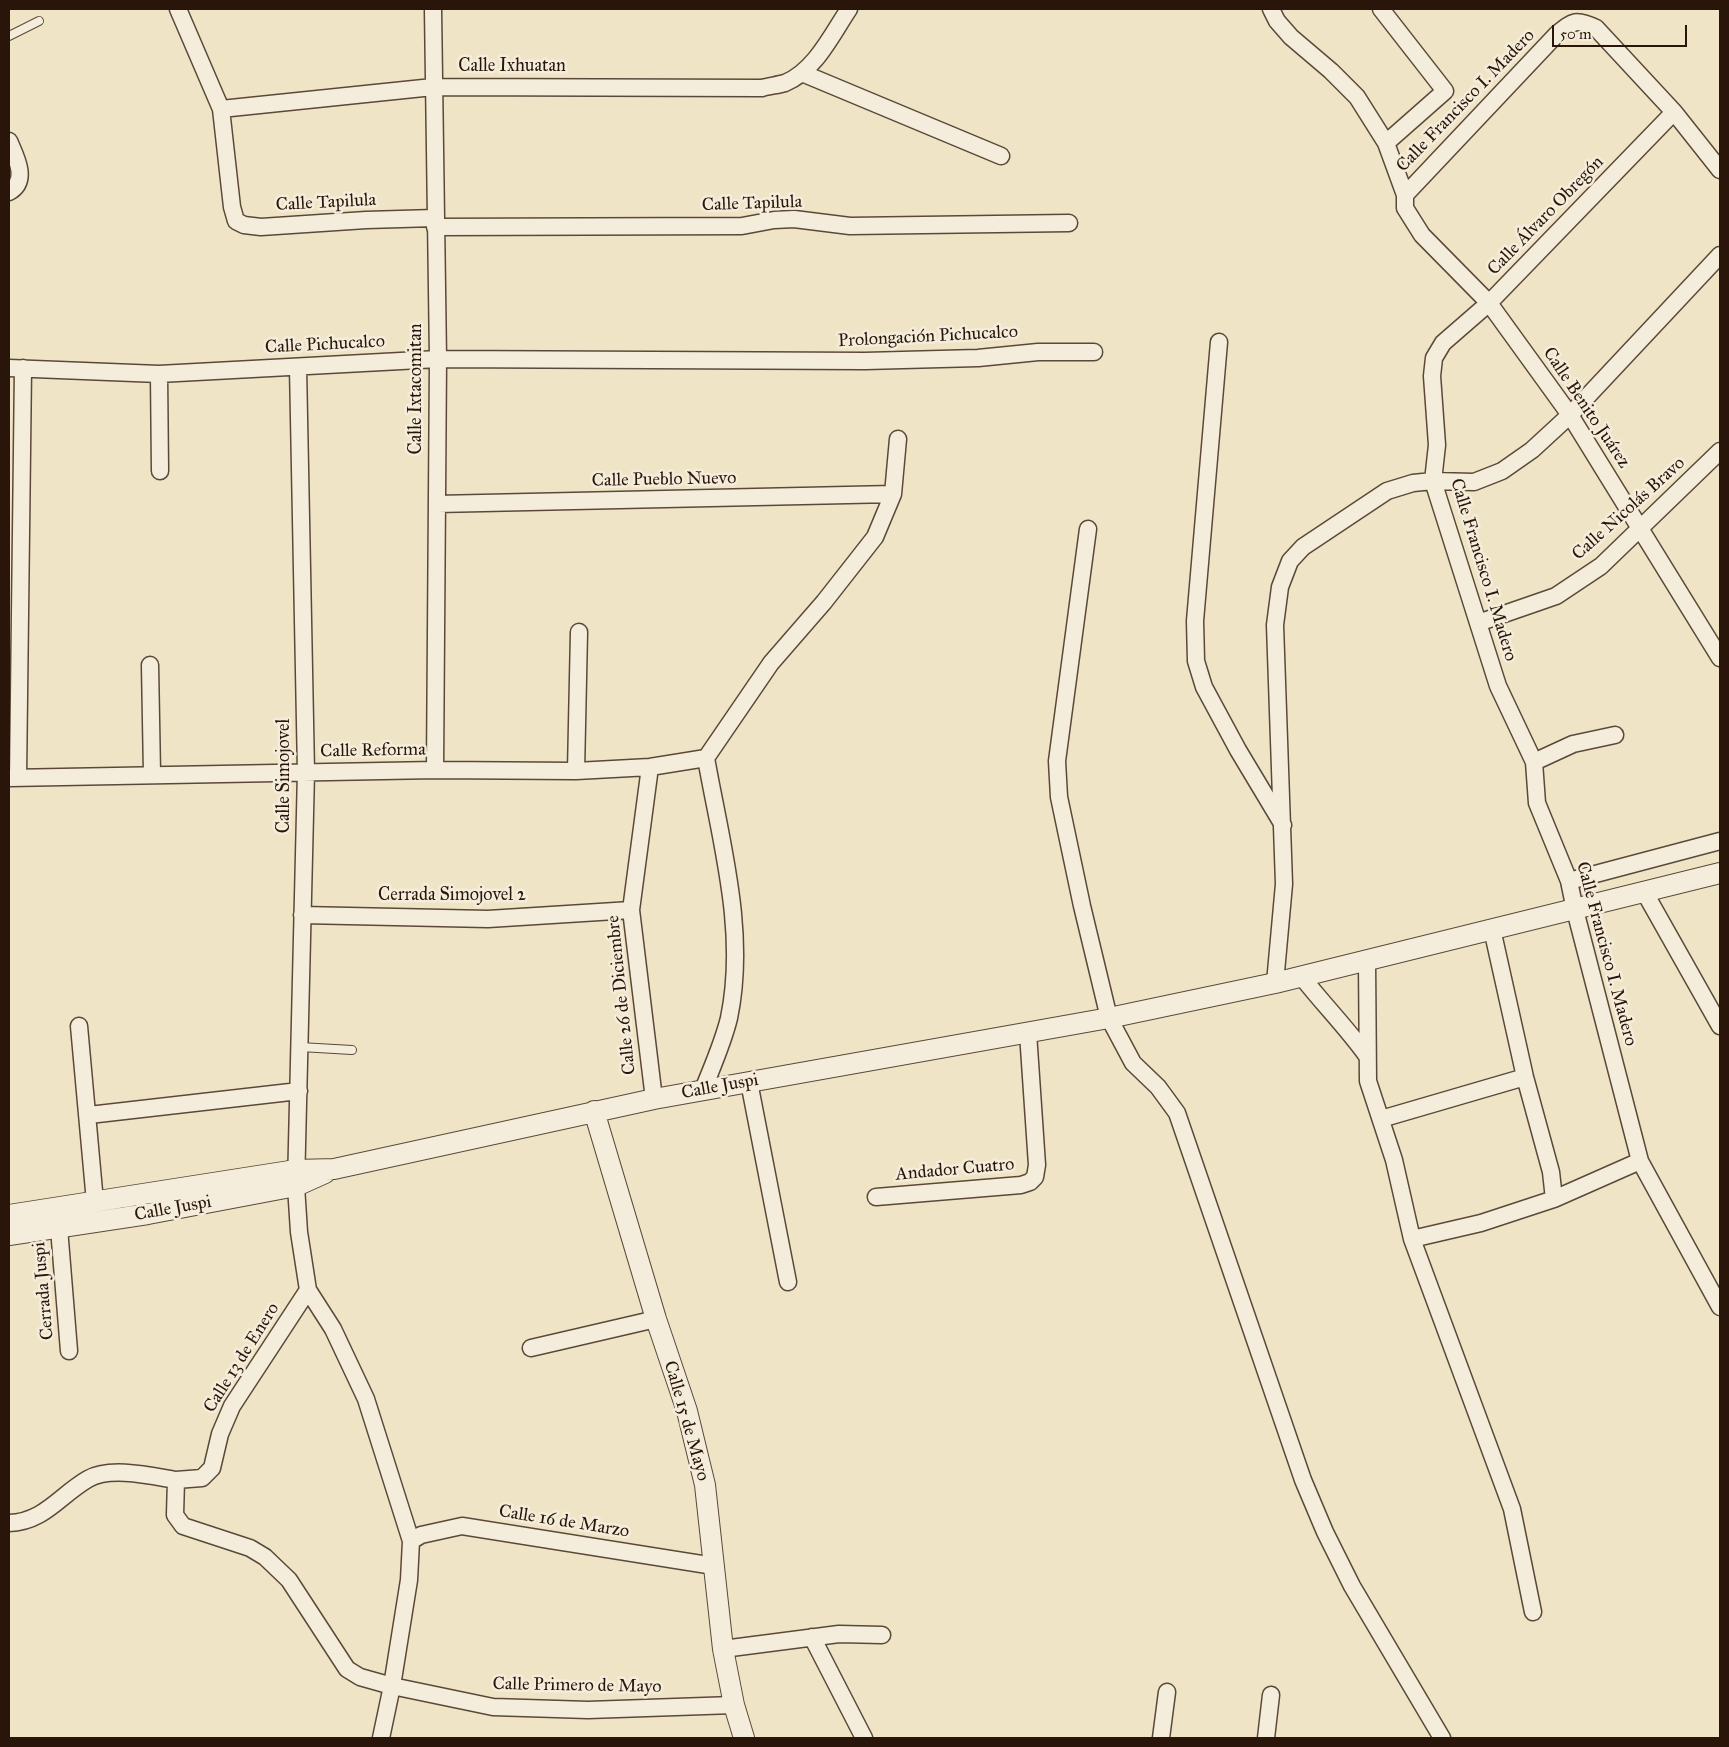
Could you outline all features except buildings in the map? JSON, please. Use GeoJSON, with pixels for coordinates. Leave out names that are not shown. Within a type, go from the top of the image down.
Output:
{"type":"FeatureCollection","features":[{"type":"Feature","properties":{"kind":"street"},"geometry":{"type":"LineString","coordinates":[[178,9],[221,109]]}},
{"type":"Feature","properties":{"kind":"street","name":"Calle Ixtacomitan"},"geometry":{"type":"LineString","coordinates":[[433,9],[438,359],[435,770]]}},
{"type":"Feature","properties":{"kind":"street"},"geometry":{"type":"LineString","coordinates":[[849,9],[822,50],[802,73],[1001,156]]}},
{"type":"Feature","properties":{"kind":"street","name":"Calle Benito Juárez"},"geometry":{"type":"LineString","coordinates":[[1272,9],[1277,21],[1291,38],[1331,71],[1357,97],[1386,144],[1405,195],[1405,208],[1422,234],[1490,303],[1570,415],[1720,658]]}},
{"type":"Feature","properties":{"kind":"street"},"geometry":{"type":"LineString","coordinates":[[1381,9],[1445,91],[1386,144]]}},
{"type":"Feature","properties":{"kind":"street","name":"Calle Francisco I. Madero"},"geometry":{"type":"LineString","coordinates":[[1405,195],[1557,34],[1571,23],[1582,21],[1596,28],[1674,112]]}},
{"type":"Feature","properties":{"kind":"street","name":"Calle Ixhuatan"},"geometry":{"type":"LineString","coordinates":[[221,109],[433,87],[762,88],[785,82],[802,73]]}},
{"type":"Feature","properties":{"kind":"street","name":"Calle Tapilula"},"geometry":{"type":"LineString","coordinates":[[221,109],[232,207],[236,221],[244,225],[261,227],[366,220],[742,226],[774,220],[794,219],[850,226],[1069,223]]}},
{"type":"Feature","properties":{"kind":"street"},"geometry":{"type":"LineString","coordinates":[[1674,112],[1720,170]]}},
{"type":"Feature","properties":{"kind":"street","name":"Calle Álvaro Obregón"},"geometry":{"type":"LineString","coordinates":[[1443,343],[1490,303],[1674,112]]}},
{"type":"Feature","properties":{"kind":"street"},"geometry":{"type":"LineString","coordinates":[[9,141],[18,163],[20,179],[12,190]]}},
{"type":"Feature","properties":{"kind":"street"},"geometry":{"type":"LineString","coordinates":[[1275,983],[1284,884],[1284,827],[1275,625],[1280,587],[1290,561],[1303,547],[1387,492],[1413,483],[1433,481],[1474,482],[1502,471],[1532,450],[1570,415],[1720,255]]}},
{"type":"Feature","properties":{"kind":"street"},"geometry":{"type":"LineString","coordinates":[[1219,342],[1197,602],[1196,661],[1204,687],[1238,750],[1284,827]]}},
{"type":"Feature","properties":{"kind":"street","name":"Calle Francisco I. Madero"},"geometry":{"type":"LineString","coordinates":[[1443,343],[1434,358],[1432,376],[1437,445],[1433,481],[1498,686],[1534,762],[1537,803],[1569,881],[1640,1161],[1720,1307]]}},
{"type":"Feature","properties":{"kind":"street","name":"Prolongación Pichucalco"},"geometry":{"type":"LineString","coordinates":[[764,362],[978,358],[1038,352],[1094,352]]}},
{"type":"Feature","properties":{"kind":"street","name":"Calle Pichucalco"},"geometry":{"type":"LineString","coordinates":[[16,368],[159,374],[438,359],[764,362]]}},
{"type":"Feature","properties":{"kind":"street","name":"Calle Simojovel"},"geometry":{"type":"LineString","coordinates":[[298,367],[306,772],[296,1178],[299,1232],[308,1290]]}},
{"type":"Feature","properties":{"kind":"street"},"geometry":{"type":"LineString","coordinates":[[13,778],[16,368]]}},
{"type":"Feature","properties":{"kind":"street"},"geometry":{"type":"LineString","coordinates":[[159,374],[160,471]]}},
{"type":"Feature","properties":{"kind":"street"},"geometry":{"type":"LineString","coordinates":[[703,1090],[728,1018],[734,978],[736,937],[706,758],[771,663],[824,602],[875,537],[893,494],[898,439]]}},
{"type":"Feature","properties":{"kind":"street","name":"Calle Nicolás Bravo"},"geometry":{"type":"LineString","coordinates":[[1478,623],[1556,596],[1601,566],[1720,452]]}},
{"type":"Feature","properties":{"kind":"street","name":"Calle Pueblo Nuevo"},"geometry":{"type":"LineString","coordinates":[[437,504],[893,494]]}},
{"type":"Feature","properties":{"kind":"street"},"geometry":{"type":"LineString","coordinates":[[1088,529],[1057,761],[1059,797],[1082,906],[1110,1018],[1132,1063],[1158,1087],[1177,1114],[1304,1480],[1325,1532],[1352,1586],[1442,1738]]}},
{"type":"Feature","properties":{"kind":"street"},"geometry":{"type":"LineString","coordinates":[[576,771],[579,632]]}},
{"type":"Feature","properties":{"kind":"street"},"geometry":{"type":"LineString","coordinates":[[150,665],[152,774]]}},
{"type":"Feature","properties":{"kind":"street"},"geometry":{"type":"LineString","coordinates":[[1534,762],[1573,744],[1615,735]]}},
{"type":"Feature","properties":{"kind":"street","name":"Calle Reforma"},"geometry":{"type":"LineString","coordinates":[[13,778],[435,770],[576,771],[650,767],[706,758]]}},
{"type":"Feature","properties":{"kind":"street","name":"Calle 26 de Diciembre"},"geometry":{"type":"LineString","coordinates":[[650,767],[632,910],[654,1099]]}},
{"type":"Feature","properties":{"kind":"street"},"geometry":{"type":"LineString","coordinates":[[1569,881],[1720,841]]}},
{"type":"Feature","properties":{"kind":"street","name":"Calle Juspi"},"geometry":{"type":"LineString","coordinates":[[9,1235],[59,1228],[654,1099],[1110,1018],[1367,962],[1720,873]]}},
{"type":"Feature","properties":{"kind":"street"},"geometry":{"type":"LineString","coordinates":[[1645,893],[1720,1026]]}},
{"type":"Feature","properties":{"kind":"street","name":"Cerrada Simojovel 2"},"geometry":{"type":"LineString","coordinates":[[302,915],[488,919],[632,910]]}},
{"type":"Feature","properties":{"kind":"street"},"geometry":{"type":"LineString","coordinates":[[1492,929],[1525,1078],[1551,1172],[1554,1199]]}},
{"type":"Feature","properties":{"kind":"street"},"geometry":{"type":"LineString","coordinates":[[1367,962],[1368,1081],[1394,1160],[1412,1239],[1512,1509],[1533,1612]]}},
{"type":"Feature","properties":{"kind":"street"},"geometry":{"type":"LineString","coordinates":[[1302,977],[1322,1003],[1346,1028],[1367,1056]]}},
{"type":"Feature","properties":{"kind":"street"},"geometry":{"type":"LineString","coordinates":[[79,1026],[95,1202]]}},
{"type":"Feature","properties":{"kind":"street","name":"Andador Cuatro"},"geometry":{"type":"LineString","coordinates":[[876,1197],[1021,1185],[1030,1182],[1035,1177],[1036,1165],[1028,1032]]}},
{"type":"Feature","properties":{"kind":"street"},"geometry":{"type":"LineString","coordinates":[[1381,1119],[1525,1078]]}},
{"type":"Feature","properties":{"kind":"street"},"geometry":{"type":"LineString","coordinates":[[749,1082],[788,1282]]}},
{"type":"Feature","properties":{"kind":"street"},"geometry":{"type":"LineString","coordinates":[[88,1114],[299,1090]]}},
{"type":"Feature","properties":{"kind":"street","name":"Calle 15 de Mayo"},"geometry":{"type":"LineString","coordinates":[[594,1111],[656,1319],[687,1411],[705,1485],[723,1649],[734,1705],[744,1738]]}},
{"type":"Feature","properties":{"kind":"street"},"geometry":{"type":"LineString","coordinates":[[1412,1239],[1481,1223],[1554,1199],[1640,1161]]}},
{"type":"Feature","properties":{"kind":"street","name":"Calle Juspi"},"geometry":{"type":"LineString","coordinates":[[9,1215],[95,1202],[296,1178]]}},
{"type":"Feature","properties":{"kind":"street","name":"Cerrada Juspi"},"geometry":{"type":"LineString","coordinates":[[59,1228],[69,1351]]}},
{"type":"Feature","properties":{"kind":"street"},"geometry":{"type":"LineString","coordinates":[[308,1290],[333,1329],[366,1399],[411,1541],[409,1580],[392,1686],[381,1738]]}},
{"type":"Feature","properties":{"kind":"street","name":"Calle 13 de Enero"},"geometry":{"type":"LineString","coordinates":[[9,1523],[23,1522],[45,1513],[89,1478],[107,1473],[140,1474],[176,1480],[202,1478],[212,1468],[220,1434],[232,1406],[308,1290]]}},
{"type":"Feature","properties":{"kind":"street"},"geometry":{"type":"LineString","coordinates":[[531,1348],[656,1319]]}},
{"type":"Feature","properties":{"kind":"street","name":"Calle Primero de Mayo"},"geometry":{"type":"LineString","coordinates":[[176,1480],[175,1515],[183,1526],[250,1548],[265,1557],[289,1580],[347,1669],[360,1677],[392,1686],[493,1707],[588,1710],[734,1705]]}},
{"type":"Feature","properties":{"kind":"street","name":"Calle 16 de Marzo"},"geometry":{"type":"LineString","coordinates":[[411,1541],[421,1535],[462,1526],[714,1566]]}},
{"type":"Feature","properties":{"kind":"street"},"geometry":{"type":"LineString","coordinates":[[723,1649],[839,1634],[882,1635]]}},
{"type":"Feature","properties":{"kind":"street"},"geometry":{"type":"LineString","coordinates":[[812,1637],[864,1738]]}},
{"type":"Feature","properties":{"kind":"street"},"geometry":{"type":"LineString","coordinates":[[1161,1738],[1167,1692]]}},
{"type":"Feature","properties":{"kind":"street"},"geometry":{"type":"LineString","coordinates":[[1266,1738],[1271,1695]]}},
{"type":"Feature","properties":{"kind":"lane"},"geometry":{"type":"LineString","coordinates":[[9,36],[39,21]]}},
{"type":"Feature","properties":{"kind":"lane"},"geometry":{"type":"LineString","coordinates":[[300,1047],[352,1050]]}}]}
